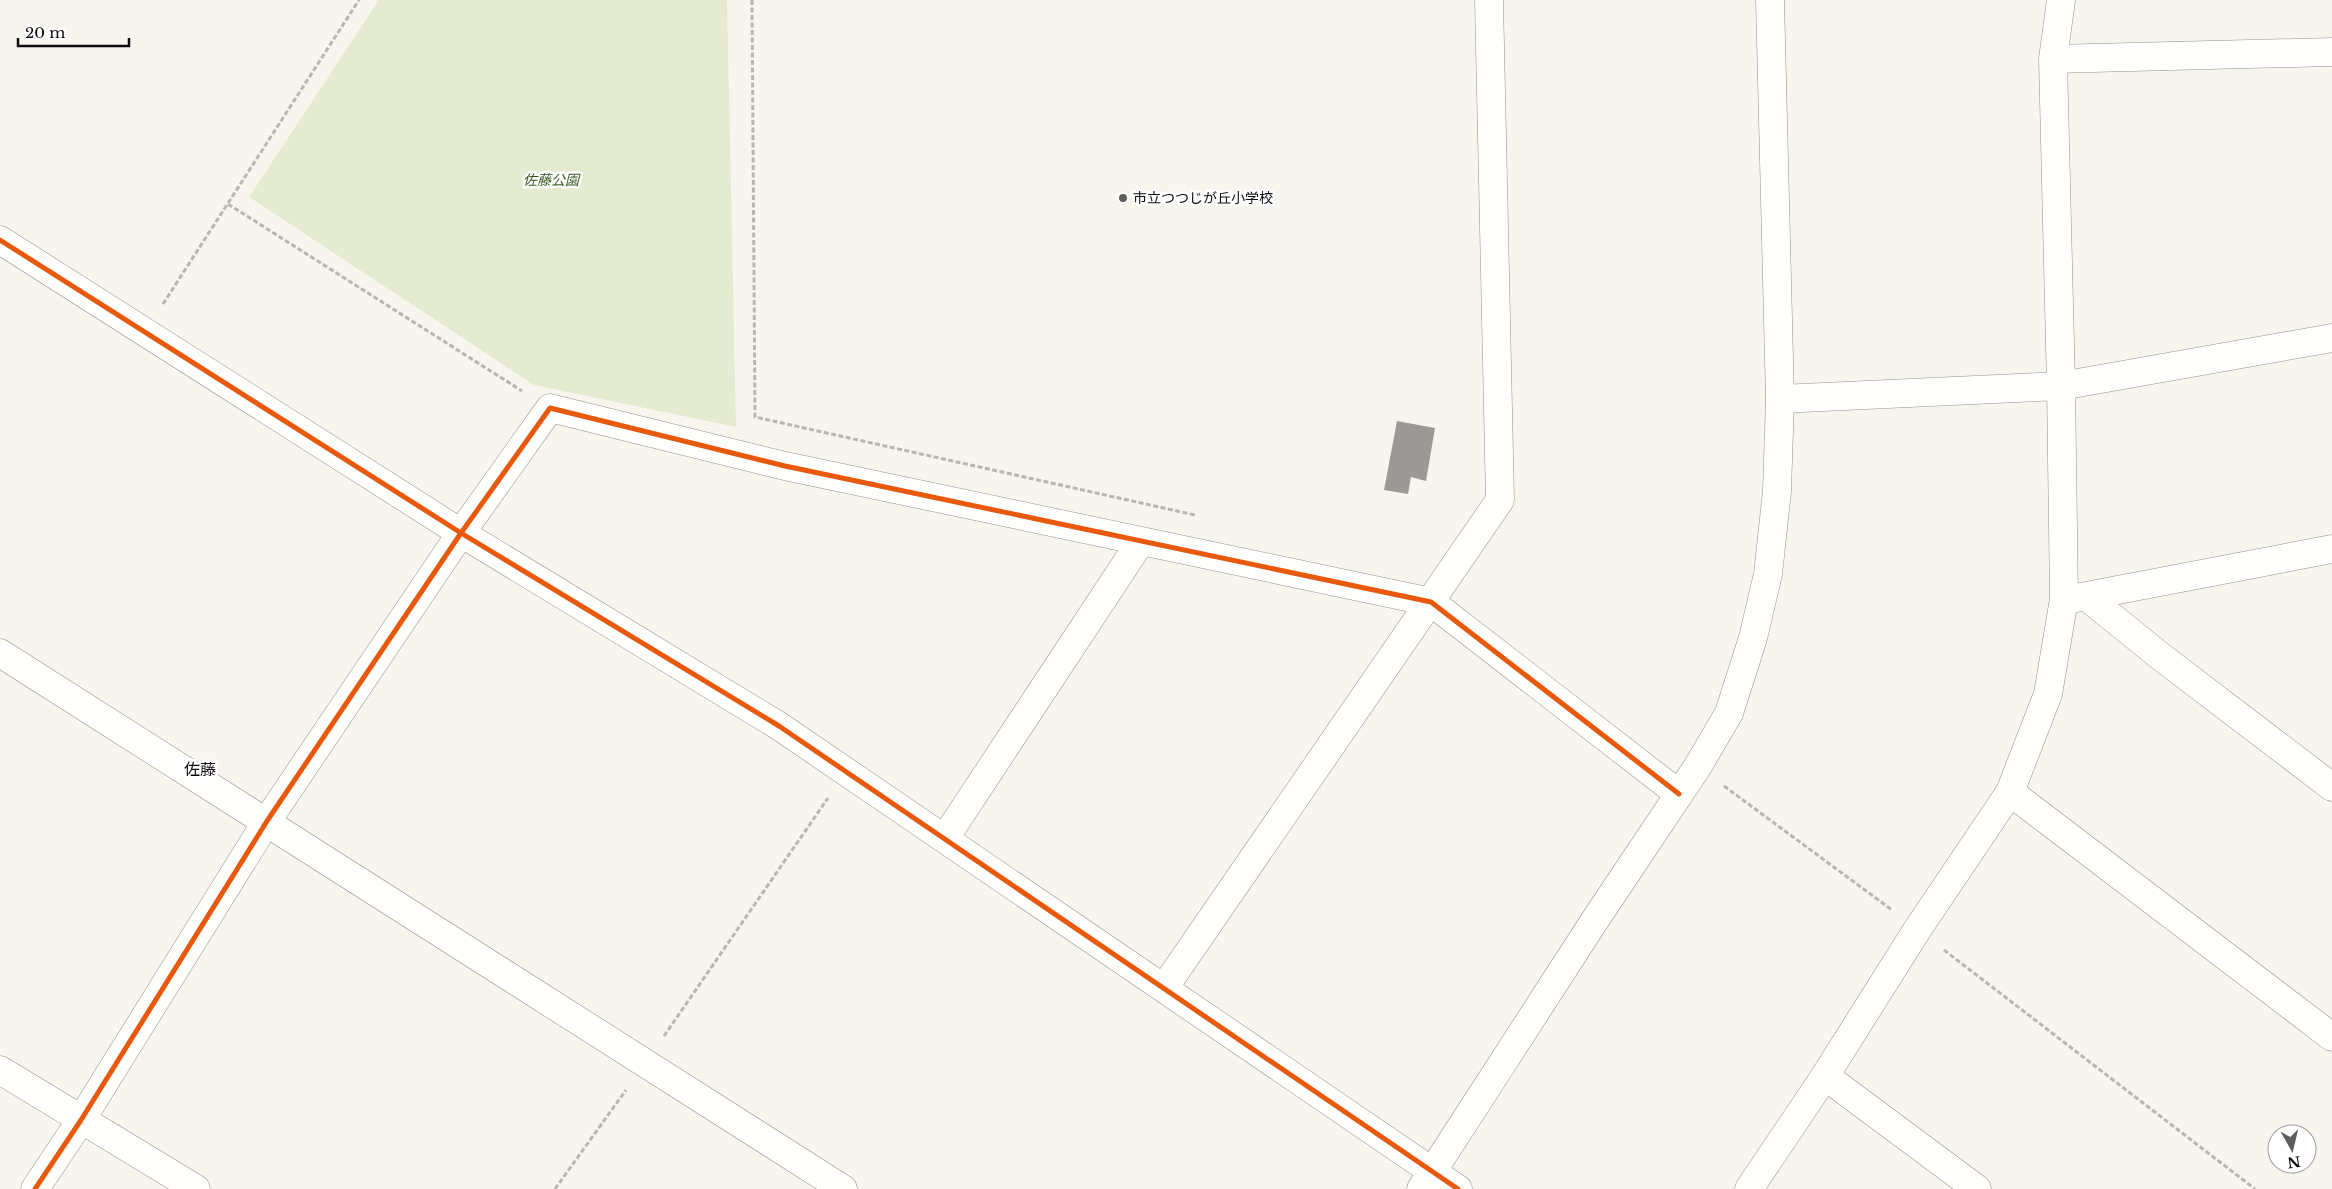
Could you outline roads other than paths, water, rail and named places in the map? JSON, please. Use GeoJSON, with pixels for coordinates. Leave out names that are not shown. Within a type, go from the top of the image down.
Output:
{"type":"FeatureCollection","features":[{"type":"Feature","properties":{"kind":"street"},"geometry":{"type":"LineString","coordinates":[[1164,988],[1500,500],[1488,0]]}},
{"type":"Feature","properties":{"kind":"street"},"geometry":{"type":"LineString","coordinates":[[1427,1181],[1595,920],[1698,766],[1729,713],[1753,638],[1768,574],[1777,491],[1780,399],[1770,0]]}},
{"type":"Feature","properties":{"kind":"street"},"geometry":{"type":"LineString","coordinates":[[1749,1189],[1917,930],[2010,792],[2048,694],[2076,598],[2061,386],[2053,59],[2061,0]]}},
{"type":"Feature","properties":{"kind":"street"},"geometry":{"type":"LineString","coordinates":[[2053,59],[2332,52]]}},
{"type":"Feature","properties":{"kind":"street"},"geometry":{"type":"LineString","coordinates":[[0,240],[460,533],[779,726],[1164,988],[1427,1181],[1458,1189]]}},
{"type":"Feature","properties":{"kind":"street"},"geometry":{"type":"LineString","coordinates":[[1780,399],[2061,386],[2332,338]]}},
{"type":"Feature","properties":{"kind":"street"},"geometry":{"type":"LineString","coordinates":[[35,1189],[81,1120],[267,821],[460,533],[550,408],[786,466],[1431,602],[1679,794]]}},
{"type":"Feature","properties":{"kind":"street"},"geometry":{"type":"LineString","coordinates":[[945,838],[1141,541]]}},
{"type":"Feature","properties":{"kind":"street"},"geometry":{"type":"LineString","coordinates":[[2076,598],[2332,549]]}},
{"type":"Feature","properties":{"kind":"street"},"geometry":{"type":"LineString","coordinates":[[2076,598],[2160,656],[2332,787]]}},
{"type":"Feature","properties":{"kind":"street"},"geometry":{"type":"LineString","coordinates":[[0,653],[843,1189]]}},
{"type":"Feature","properties":{"kind":"street"},"geometry":{"type":"LineString","coordinates":[[2010,792],[2332,1037]]}},
{"type":"Feature","properties":{"kind":"street"},"geometry":{"type":"LineString","coordinates":[[0,1070],[196,1189]]}},
{"type":"Feature","properties":{"kind":"street"},"geometry":{"type":"LineString","coordinates":[[1824,1076],[1977,1189]]}},
{"type":"Feature","properties":{"kind":"place","name":"市立つつじが丘小学校"},"geometry":{"type":"Point","coordinates":[1123,198]}},
{"type":"Feature","properties":{"kind":"district","name":"佐藤"},"geometry":{"type":"Point","coordinates":[200,769]}},
{"type":"Feature","properties":{"kind":"park label","name":"佐藤公園"},"geometry":{"type":"Point","coordinates":[551,180]}}]}
